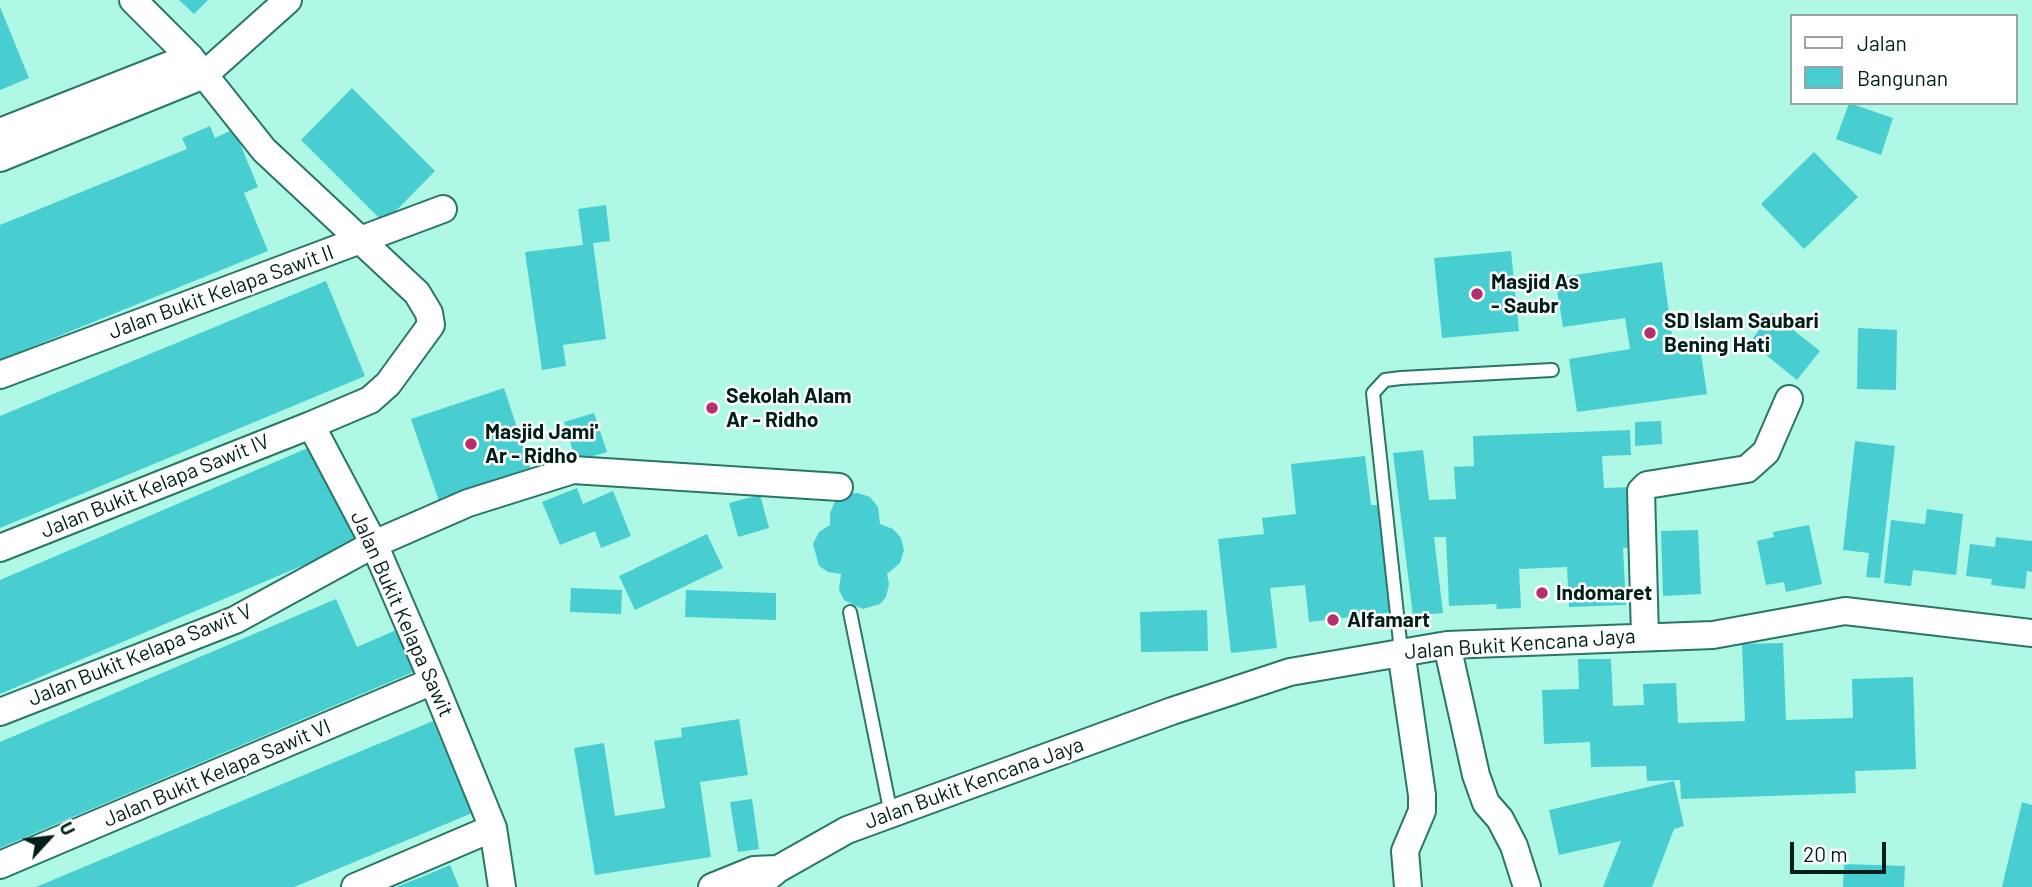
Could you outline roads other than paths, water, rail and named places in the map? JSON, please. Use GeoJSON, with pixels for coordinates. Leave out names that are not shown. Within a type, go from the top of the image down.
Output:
{"type":"FeatureCollection","features":[{"type":"Feature","properties":{"kind":"street"},"geometry":{"type":"LineString","coordinates":[[133,0],[197,66],[264,150],[417,293],[425,304],[431,324],[388,384],[370,400],[311,425]]}},
{"type":"Feature","properties":{"kind":"street"},"geometry":{"type":"LineString","coordinates":[[0,158],[197,66],[288,0]]}},
{"type":"Feature","properties":{"kind":"street"},"geometry":{"type":"LineString","coordinates":[[0,132],[197,66]]}},
{"type":"Feature","properties":{"kind":"street","name":"Jalan Bukit Kelapa Sawit II"},"geometry":{"type":"LineString","coordinates":[[0,375],[443,209]]}},
{"type":"Feature","properties":{"kind":"street"},"geometry":{"type":"LineString","coordinates":[[1645,636],[1641,491],[1647,485],[1747,469],[1766,452],[1789,399]]}},
{"type":"Feature","properties":{"kind":"street","name":"Jalan Bukit Kelapa Sawit"},"geometry":{"type":"LineString","coordinates":[[311,425],[374,544],[433,681],[493,828],[502,887]]}},
{"type":"Feature","properties":{"kind":"street","name":"Jalan Bukit Kelapa Sawit IV"},"geometry":{"type":"LineString","coordinates":[[0,548],[311,425]]}},
{"type":"Feature","properties":{"kind":"street","name":"Jalan Bukit Kelapa Sawit V"},"geometry":{"type":"LineString","coordinates":[[0,712],[235,620],[374,544],[468,503],[573,470],[839,487]]}},
{"type":"Feature","properties":{"kind":"street","name":"Jalan Bukit Kencana Jaya"},"geometry":{"type":"LineString","coordinates":[[756,887],[778,869],[847,830],[1172,711],[1290,672],[1447,645],[1713,635],[1845,611],[2032,633]]}},
{"type":"Feature","properties":{"kind":"street"},"geometry":{"type":"LineString","coordinates":[[1447,645],[1476,775],[1486,803],[1500,819],[1514,846],[1527,887]]}},
{"type":"Feature","properties":{"kind":"street"},"geometry":{"type":"LineString","coordinates":[[1401,651],[1422,794],[1422,811],[1405,851],[1408,887]]}},
{"type":"Feature","properties":{"kind":"street","name":"Jalan Bukit Kelapa Sawit VI"},"geometry":{"type":"LineString","coordinates":[[0,865],[433,681]]}},
{"type":"Feature","properties":{"kind":"street"},"geometry":{"type":"LineString","coordinates":[[355,887],[493,828]]}},
{"type":"Feature","properties":{"kind":"street"},"geometry":{"type":"LineString","coordinates":[[712,887],[754,870],[778,869]]}},
{"type":"Feature","properties":{"kind":"lane"},"geometry":{"type":"LineString","coordinates":[[1401,651],[1373,393],[1385,380],[1552,370]]}},
{"type":"Feature","properties":{"kind":"lane"},"geometry":{"type":"LineString","coordinates":[[850,612],[891,814]]}},
{"type":"Feature","properties":{"kind":"place","name":"Masjid As - Saubr"},"geometry":{"type":"Point","coordinates":[1477,294]}},
{"type":"Feature","properties":{"kind":"place","name":"SD Islam Saubari Bening Hati"},"geometry":{"type":"Point","coordinates":[1650,333]}},
{"type":"Feature","properties":{"kind":"place","name":"Sekolah Alam Ar - Ridho"},"geometry":{"type":"Point","coordinates":[712,408]}},
{"type":"Feature","properties":{"kind":"place","name":"Masjid Jami' Ar - Ridho"},"geometry":{"type":"Point","coordinates":[471,444]}},
{"type":"Feature","properties":{"kind":"place","name":"Indomaret"},"geometry":{"type":"Point","coordinates":[1542,593]}},
{"type":"Feature","properties":{"kind":"place","name":"Alfamart"},"geometry":{"type":"Point","coordinates":[1333,620]}}]}
